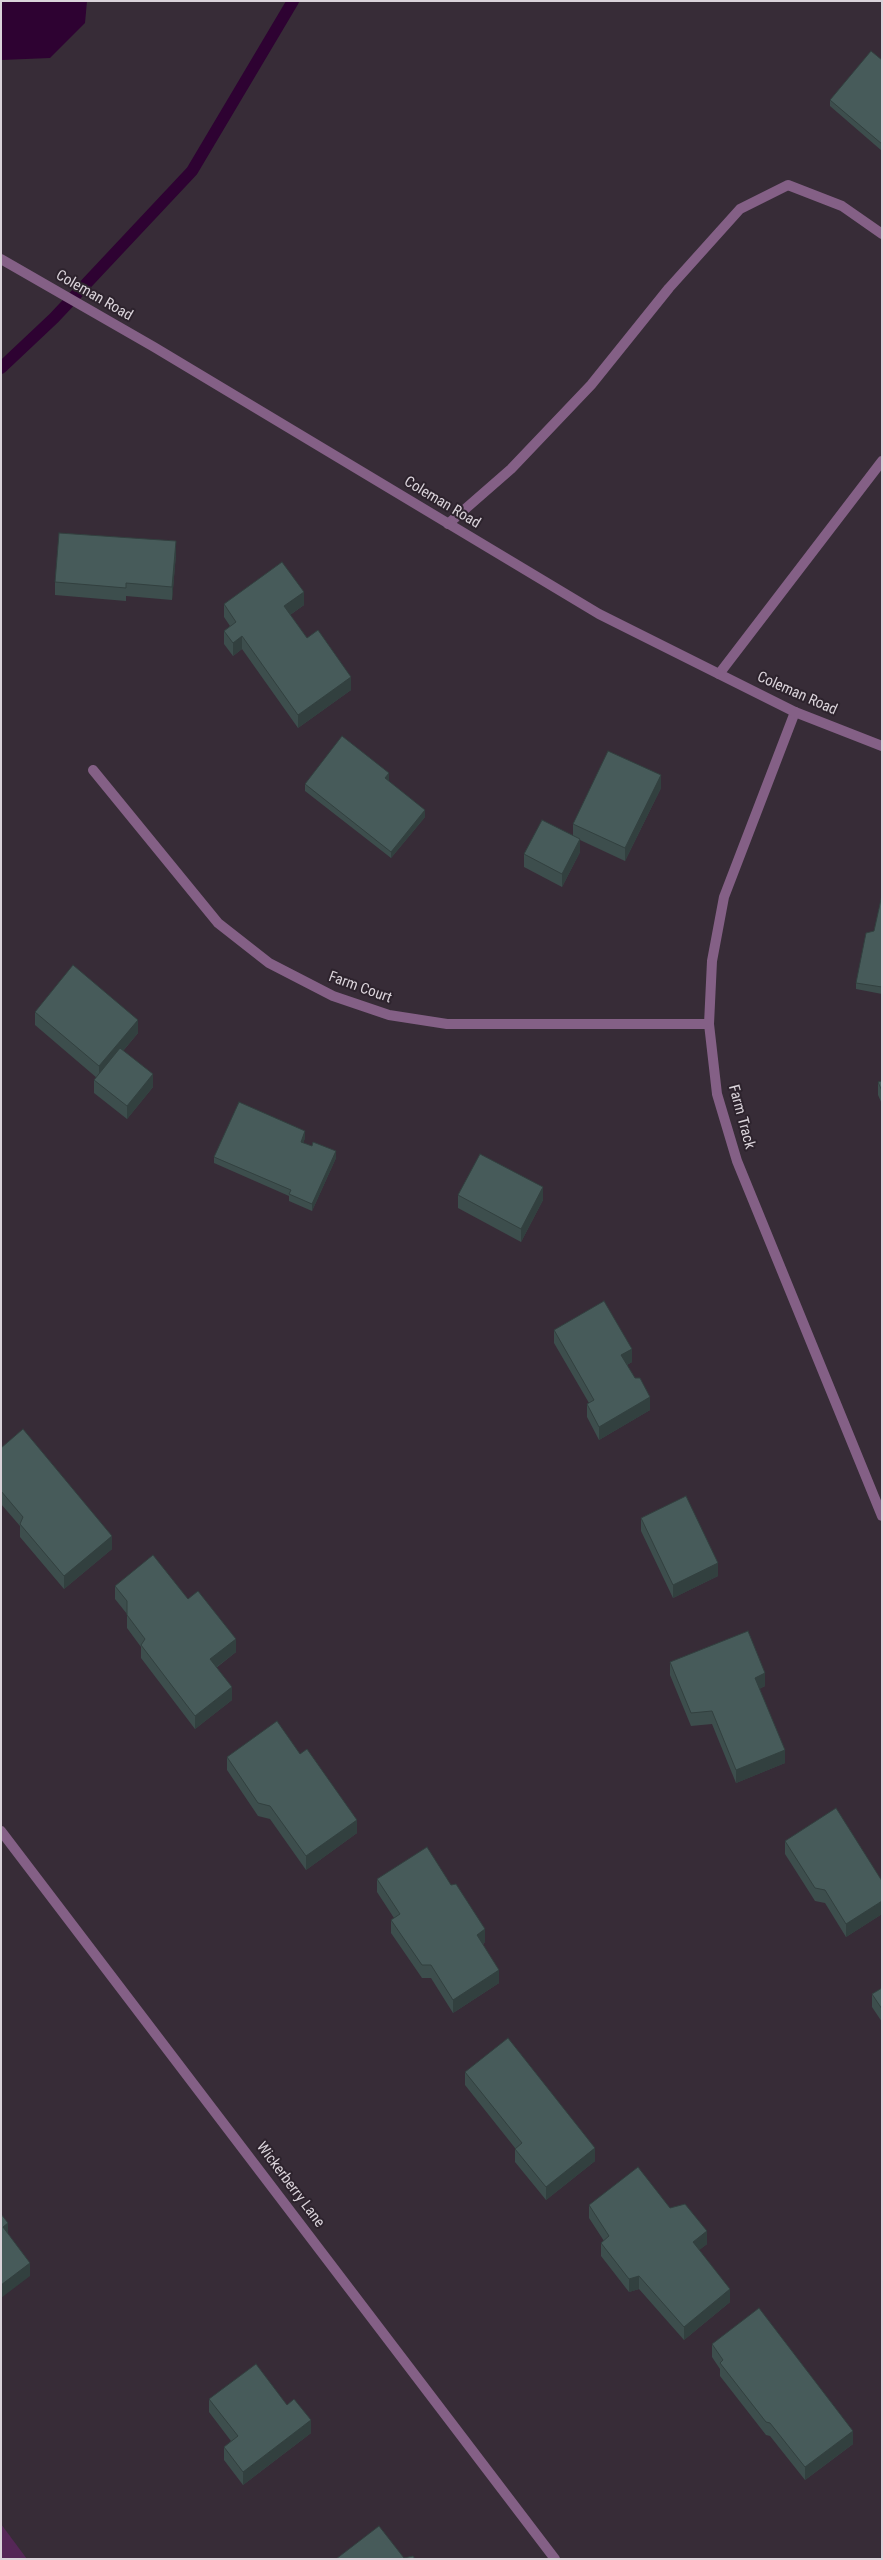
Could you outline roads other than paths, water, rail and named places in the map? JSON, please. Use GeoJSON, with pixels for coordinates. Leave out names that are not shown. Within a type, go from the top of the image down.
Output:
{"type":"FeatureCollection","features":[{"type":"Feature","properties":{"kind":"street"},"geometry":{"type":"LineString","coordinates":[[448,524],[511,469],[591,385],[669,288],[740,209],[788,185],[842,206],[882,234]]}},
{"type":"Feature","properties":{"kind":"street","name":"Coleman Road"},"geometry":{"type":"LineString","coordinates":[[1,259],[154,347],[599,614],[795,712],[882,746]]}},
{"type":"Feature","properties":{"kind":"street"},"geometry":{"type":"LineString","coordinates":[[720,674],[882,461]]}},
{"type":"Feature","properties":{"kind":"street","name":"Farm Track"},"geometry":{"type":"LineString","coordinates":[[795,712],[724,897],[712,961],[709,1024],[717,1094],[737,1161],[882,1516]]}},
{"type":"Feature","properties":{"kind":"street","name":"Farm Court"},"geometry":{"type":"LineString","coordinates":[[93,770],[218,923],[269,963],[333,996],[389,1015],[447,1024],[709,1024]]}},
{"type":"Feature","properties":{"kind":"street","name":"Wickerberry Lane"},"geometry":{"type":"LineString","coordinates":[[1,1831],[555,2559]]}},
{"type":"Feature","properties":{"kind":"waterway"},"geometry":{"type":"LineString","coordinates":[[1,368],[54,318],[192,171],[293,1]]}}]}
